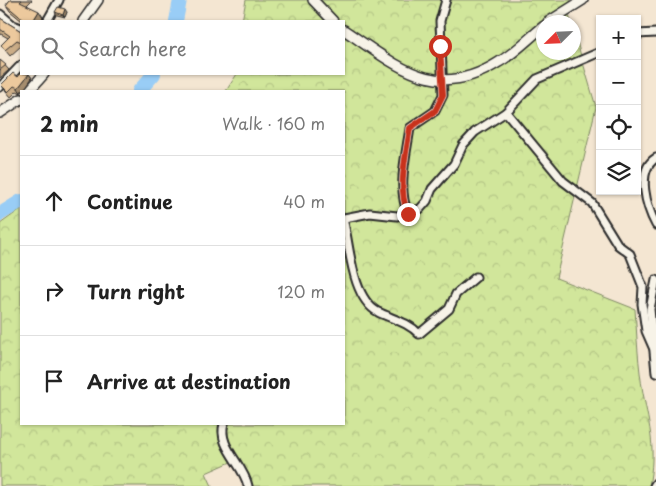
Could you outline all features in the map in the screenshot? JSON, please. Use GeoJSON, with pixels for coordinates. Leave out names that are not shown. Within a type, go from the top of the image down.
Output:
{"type":"FeatureCollection","features":[{"type":"Feature","properties":{"kind":"street"},"geometry":{"type":"LineString","coordinates":[[48,20],[59,0]]}},
{"type":"Feature","properties":{"kind":"street"},"geometry":{"type":"LineString","coordinates":[[85,20],[98,0]]}},
{"type":"Feature","properties":{"kind":"street"},"geometry":{"type":"LineString","coordinates":[[313,0],[332,20]]}},
{"type":"Feature","properties":{"kind":"street"},"geometry":{"type":"LineString","coordinates":[[408,214],[403,202],[402,186],[410,128],[435,111],[443,95],[440,21],[446,0]]}},
{"type":"Feature","properties":{"kind":"street"},"geometry":{"type":"LineString","coordinates":[[559,15],[583,0]]}},
{"type":"Feature","properties":{"kind":"street"},"geometry":{"type":"LineString","coordinates":[[0,14],[13,25],[20,28]]}},
{"type":"Feature","properties":{"kind":"street"},"geometry":{"type":"LineString","coordinates":[[345,31],[402,69],[421,77],[442,81],[467,78],[483,71],[500,62],[536,33]]}},
{"type":"Feature","properties":{"kind":"street"},"geometry":{"type":"LineString","coordinates":[[641,34],[656,33]]}},
{"type":"Feature","properties":{"kind":"street"},"geometry":{"type":"LineString","coordinates":[[345,218],[370,213],[397,216],[420,209],[427,201],[432,188],[454,164],[463,145],[474,132],[506,112],[537,79],[596,54]]}},
{"type":"Feature","properties":{"kind":"street"},"geometry":{"type":"LineString","coordinates":[[0,88],[20,66]]}},
{"type":"Feature","properties":{"kind":"street"},"geometry":{"type":"LineString","coordinates":[[31,90],[43,75]]}},
{"type":"Feature","properties":{"kind":"street"},"geometry":{"type":"LineString","coordinates":[[0,113],[20,100]]}},
{"type":"Feature","properties":{"kind":"street"},"geometry":{"type":"LineString","coordinates":[[506,112],[563,181],[592,203],[618,245],[630,254],[644,287],[642,304],[646,331],[653,346]]}},
{"type":"Feature","properties":{"kind":"street"},"geometry":{"type":"LineString","coordinates":[[656,158],[648,166],[645,177],[647,203],[656,225]]}},
{"type":"Feature","properties":{"kind":"street"},"geometry":{"type":"LineString","coordinates":[[345,229],[351,263],[363,295],[370,306],[414,328],[419,334],[449,309],[456,294],[476,277]]}},
{"type":"Feature","properties":{"kind":"street"},"geometry":{"type":"LineString","coordinates":[[345,267],[351,263]]}},
{"type":"Feature","properties":{"kind":"street"},"geometry":{"type":"LineString","coordinates":[[656,280],[650,309],[656,373]]}},
{"type":"Feature","properties":{"kind":"street"},"geometry":{"type":"LineString","coordinates":[[224,425],[222,429],[225,442],[248,486]]}},
{"type":"Feature","properties":{"kind":"green space"},"geometry":{"type":"Polygon","coordinates":[[[246,0],[571,0],[569,15],[536,15],[536,60],[581,60],[581,56],[596,107],[556,278],[635,309],[640,372],[652,450],[649,486],[251,486],[240,458],[206,473],[212,486],[0,486],[0,224],[20,210],[20,425],[345,425],[345,90],[227,90],[236,75],[345,75],[345,20],[242,20],[246,0]]]}},
{"type":"Feature","properties":{"kind":"building"},"geometry":{"type":"Polygon","coordinates":[[[10,0],[22,0],[20,2],[39,11],[34,20],[24,20],[6,5],[10,0]]]}},
{"type":"Feature","properties":{"kind":"building"},"geometry":{"type":"Polygon","coordinates":[[[58,7],[65,9],[63,15],[55,12],[58,7]]]}},
{"type":"Feature","properties":{"kind":"building"},"geometry":{"type":"Polygon","coordinates":[[[0,18],[20,30],[20,42],[17,40],[5,50],[1,45],[10,36],[0,29],[0,18]]]}},
{"type":"Feature","properties":{"kind":"building"},"geometry":{"type":"Polygon","coordinates":[[[0,60],[6,65],[0,70],[0,60]]]}},
{"type":"Feature","properties":{"kind":"building"},"geometry":{"type":"Polygon","coordinates":[[[13,73],[18,77],[20,74],[28,75],[18,88],[14,86],[8,92],[1,85],[13,73]]]}},
{"type":"Feature","properties":{"kind":"waterway"},"geometry":{"type":"LineString","coordinates":[[176,20],[180,0]]}},
{"type":"Feature","properties":{"kind":"waterway"},"geometry":{"type":"LineString","coordinates":[[140,90],[153,75]]}},
{"type":"Feature","properties":{"kind":"waterway"},"geometry":{"type":"LineString","coordinates":[[0,214],[20,202]]}},
{"type":"Feature","properties":{"kind":"route"},"geometry":{"type":"LineString","coordinates":[[408,214],[403,202],[402,186],[410,128],[416,122],[435,111],[443,95],[440,46]]}}]}
